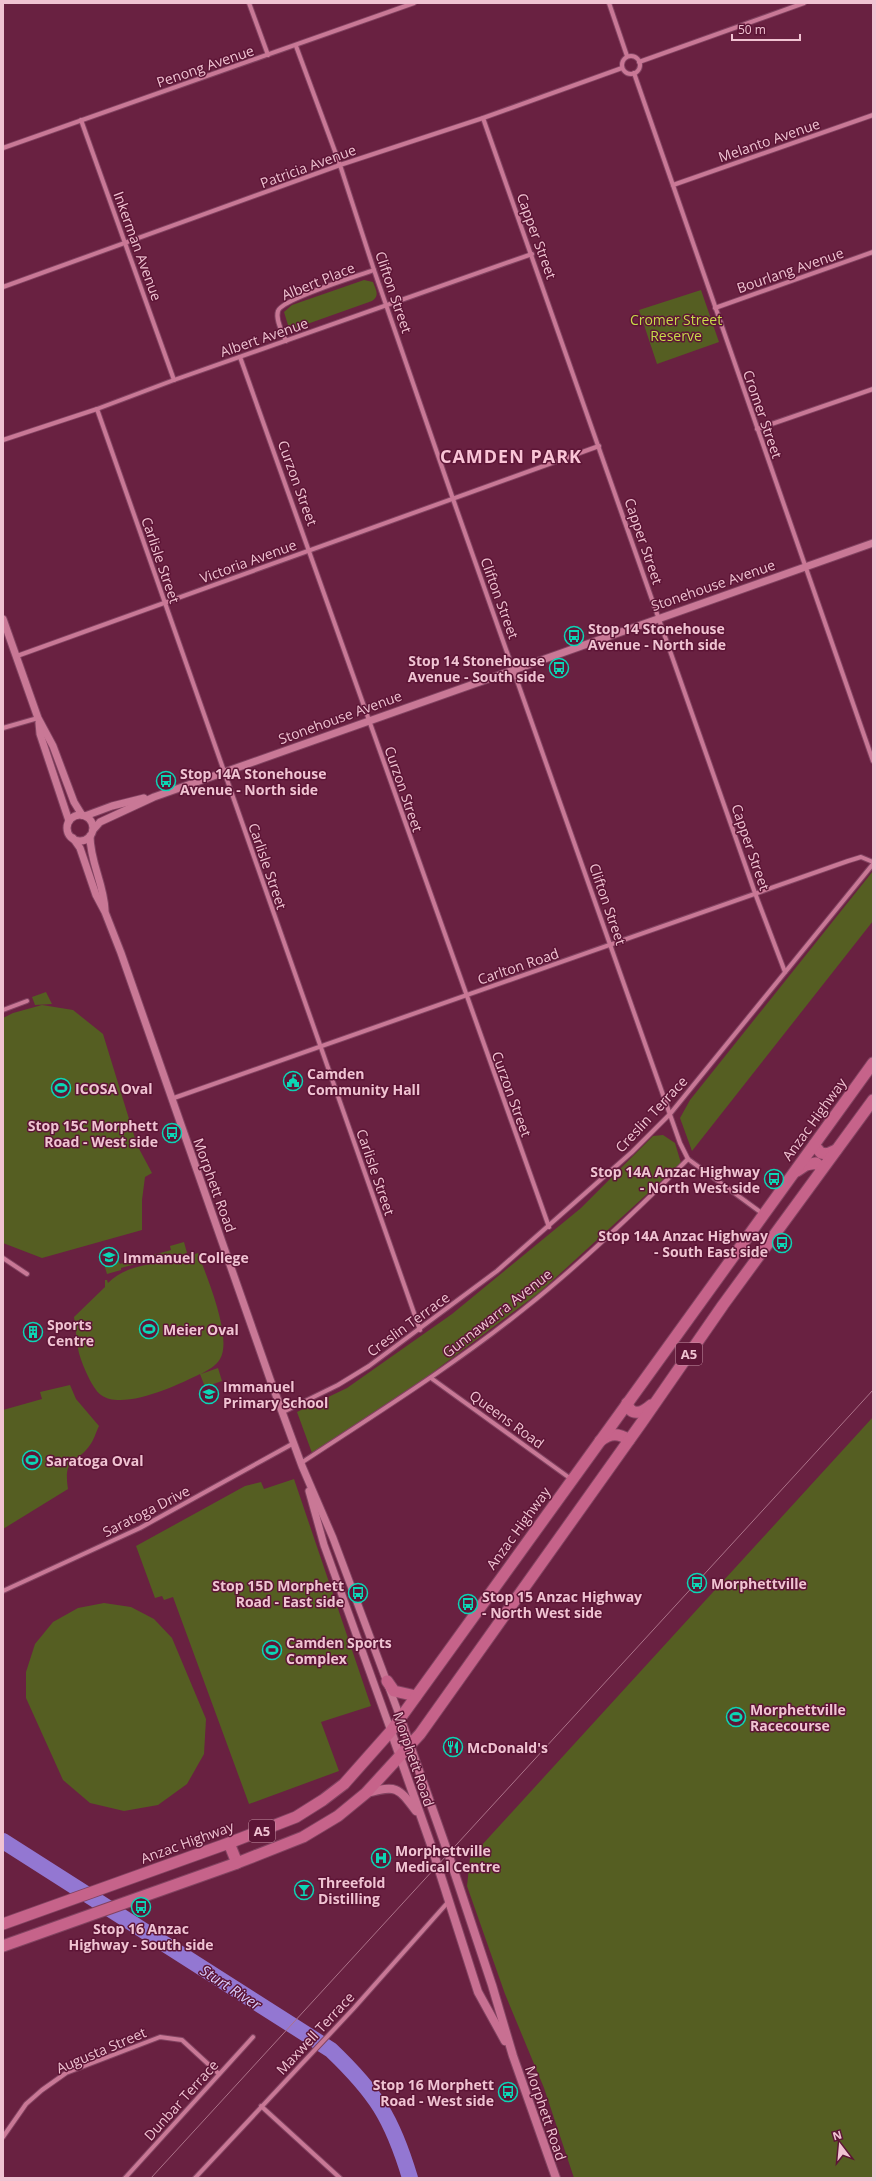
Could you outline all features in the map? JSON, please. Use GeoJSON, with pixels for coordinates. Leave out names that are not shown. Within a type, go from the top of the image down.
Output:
{"type":"FeatureCollection","features":[{"type":"Feature","properties":{"kind":"highway","name":"Anzac Highway"},"geometry":{"type":"LineString","coordinates":[[3,1924],[229,1843],[296,1817],[324,1800],[344,1784],[391,1732],[400,1717],[571,1479],[873,1063]]}},
{"type":"Feature","properties":{"kind":"highway","name":"A5"},"geometry":{"type":"LineString","coordinates":[[3,1946],[237,1863],[303,1837],[338,1816],[366,1793],[411,1745],[658,1400],[723,1305],[873,1100]]}},
{"type":"Feature","properties":{"kind":"highway"},"geometry":{"type":"LineString","coordinates":[[814,1145],[820,1153],[827,1154],[836,1150]]}},
{"type":"Feature","properties":{"kind":"highway"},"geometry":{"type":"LineString","coordinates":[[793,1174],[816,1163],[822,1168]]}},
{"type":"Feature","properties":{"kind":"highway"},"geometry":{"type":"LineString","coordinates":[[627,1403],[630,1411],[638,1413],[645,1410],[658,1400]]}},
{"type":"Feature","properties":{"kind":"highway"},"geometry":{"type":"LineString","coordinates":[[598,1443],[608,1436],[617,1434],[629,1440]]}},
{"type":"Feature","properties":{"kind":"highway"},"geometry":{"type":"LineString","coordinates":[[387,1681],[394,1691],[416,1696]]}},
{"type":"Feature","properties":{"kind":"highway"},"geometry":{"type":"LineString","coordinates":[[229,1843],[237,1863]]}},
{"type":"Feature","properties":{"kind":"main road","name":"Morphett Road"},"geometry":{"type":"LineString","coordinates":[[400,1717],[411,1745],[492,1985],[513,2056],[556,2178]]}},
{"type":"Feature","properties":{"kind":"main road","name":"Morphett Road"},"geometry":{"type":"LineString","coordinates":[[391,1732],[450,1901],[478,1992],[513,2056]]}},
{"type":"Feature","properties":{"kind":"main road"},"geometry":{"type":"LineString","coordinates":[[366,1793],[380,1789],[394,1788],[402,1792],[421,1818]]}},
{"type":"Feature","properties":{"kind":"street"},"geometry":{"type":"LineString","coordinates":[[249,3],[268,55]]}},
{"type":"Feature","properties":{"kind":"street","name":"Penong Avenue"},"geometry":{"type":"LineString","coordinates":[[3,148],[296,46],[414,3]]}},
{"type":"Feature","properties":{"kind":"street"},"geometry":{"type":"LineString","coordinates":[[609,3],[628,56]]}},
{"type":"Feature","properties":{"kind":"street"},"geometry":{"type":"LineString","coordinates":[[639,62],[804,3]]}},
{"type":"Feature","properties":{"kind":"street","name":"Clifton Street"},"geometry":{"type":"LineString","coordinates":[[296,46],[340,165],[374,270],[453,498],[670,1114],[688,1159]]}},
{"type":"Feature","properties":{"kind":"street"},"geometry":{"type":"LineString","coordinates":[[628,56],[635,56],[639,62],[639,68],[634,73],[627,73],[622,68],[622,61],[628,56]]}},
{"type":"Feature","properties":{"kind":"street","name":"Patricia Avenue"},"geometry":{"type":"LineString","coordinates":[[3,287],[126,244],[340,165],[483,118],[622,68]]}},
{"type":"Feature","properties":{"kind":"street","name":"Cromer Street"},"geometry":{"type":"LineString","coordinates":[[634,73],[873,761]]}},
{"type":"Feature","properties":{"kind":"street","name":"Melanto Avenue"},"geometry":{"type":"LineString","coordinates":[[673,185],[873,115]]}},
{"type":"Feature","properties":{"kind":"street","name":"Capper Street"},"geometry":{"type":"LineString","coordinates":[[483,118],[755,893],[785,972]]}},
{"type":"Feature","properties":{"kind":"street","name":"Inkerman Avenue"},"geometry":{"type":"LineString","coordinates":[[81,120],[174,380]]}},
{"type":"Feature","properties":{"kind":"street","name":"Bourlang Avenue"},"geometry":{"type":"LineString","coordinates":[[715,308],[873,252]]}},
{"type":"Feature","properties":{"kind":"street","name":"Albert Avenue"},"geometry":{"type":"LineString","coordinates":[[3,440],[96,409],[532,254]]}},
{"type":"Feature","properties":{"kind":"street","name":"Albert Place"},"geometry":{"type":"LineString","coordinates":[[286,341],[278,319],[277,313],[280,306],[297,298],[374,270]]}},
{"type":"Feature","properties":{"kind":"street","name":"Curzon Street"},"geometry":{"type":"LineString","coordinates":[[240,357],[310,550],[465,996],[548,1227]]}},
{"type":"Feature","properties":{"kind":"street"},"geometry":{"type":"LineString","coordinates":[[757,430],[873,389]]}},
{"type":"Feature","properties":{"kind":"street","name":"Carlisle Street"},"geometry":{"type":"LineString","coordinates":[[96,409],[420,1330]]}},
{"type":"Feature","properties":{"kind":"street","name":"Victoria Avenue"},"geometry":{"type":"LineString","coordinates":[[16,656],[599,446]]}},
{"type":"Feature","properties":{"kind":"street","name":"Stonehouse Avenue"},"geometry":{"type":"LineString","coordinates":[[91,833],[100,822],[154,797],[873,543]]}},
{"type":"Feature","properties":{"kind":"street"},"geometry":{"type":"LineString","coordinates":[[3,619],[38,718],[53,746],[74,802],[84,815],[91,820],[91,833],[82,840],[73,838],[67,830],[69,821],[40,734],[38,718]]}},
{"type":"Feature","properties":{"kind":"street"},"geometry":{"type":"LineString","coordinates":[[3,728],[38,718]]}},
{"type":"Feature","properties":{"kind":"street","name":"Stonehouse Avenue"},"geometry":{"type":"LineString","coordinates":[[84,815],[134,800],[154,797]]}},
{"type":"Feature","properties":{"kind":"street"},"geometry":{"type":"LineString","coordinates":[[69,821],[72,817],[84,815]]}},
{"type":"Feature","properties":{"kind":"street","name":"Morphett Road"},"geometry":{"type":"LineString","coordinates":[[91,833],[90,849],[104,892],[105,912]]}},
{"type":"Feature","properties":{"kind":"street","name":"Morphett Road"},"geometry":{"type":"LineString","coordinates":[[73,838],[80,848],[96,895],[105,912],[302,1465],[333,1538],[400,1717]]}},
{"type":"Feature","properties":{"kind":"street","name":"Carlton Road"},"geometry":{"type":"LineString","coordinates":[[171,1099],[848,861],[861,857],[873,863]]}},
{"type":"Feature","properties":{"kind":"street","name":"Creslin Terrace"},"geometry":{"type":"LineString","coordinates":[[283,1412],[338,1385],[420,1330],[497,1271],[637,1148],[670,1114],[873,863]]}},
{"type":"Feature","properties":{"kind":"street"},"geometry":{"type":"LineString","coordinates":[[3,1010],[26,1001]]}},
{"type":"Feature","properties":{"kind":"street"},"geometry":{"type":"LineString","coordinates":[[688,1159],[764,1214]]}},
{"type":"Feature","properties":{"kind":"street","name":"Gunnawarra Avenue"},"geometry":{"type":"LineString","coordinates":[[302,1465],[431,1378],[518,1313],[555,1283],[625,1221],[688,1159]]}},
{"type":"Feature","properties":{"kind":"street"},"geometry":{"type":"LineString","coordinates":[[3,1258],[27,1274]]}},
{"type":"Feature","properties":{"kind":"street","name":"Queens Road"},"geometry":{"type":"LineString","coordinates":[[431,1378],[571,1479]]}},
{"type":"Feature","properties":{"kind":"street","name":"Saratoga Drive"},"geometry":{"type":"LineString","coordinates":[[3,1591],[140,1528],[294,1443]]}},
{"type":"Feature","properties":{"kind":"street","name":"Morphett Road"},"geometry":{"type":"LineString","coordinates":[[302,1465],[324,1545],[391,1732]]}},
{"type":"Feature","properties":{"kind":"street","name":"Maxwell Terrace"},"geometry":{"type":"LineString","coordinates":[[196,2178],[261,2106],[313,2053],[450,1901]]}},
{"type":"Feature","properties":{"kind":"street","name":"Augusta Street"},"geometry":{"type":"LineString","coordinates":[[3,2137],[26,2104],[42,2090],[66,2073],[160,2037],[182,2040],[219,2074]]}},
{"type":"Feature","properties":{"kind":"street","name":"Dunbar Terrace"},"geometry":{"type":"LineString","coordinates":[[125,2178],[253,2037]]}},
{"type":"Feature","properties":{"kind":"street"},"geometry":{"type":"LineString","coordinates":[[261,2106],[340,2178]]}},
{"type":"Feature","properties":{"kind":"green space"},"geometry":{"type":"Polygon","coordinates":[[[364,280],[373,282],[377,295],[372,301],[296,328],[288,325],[284,312],[292,305],[364,280]]]}},
{"type":"Feature","properties":{"kind":"green space","name":"Cromer Street Reserve"},"geometry":{"type":"Polygon","coordinates":[[[701,290],[719,342],[657,364],[639,310],[701,290]]]}},
{"type":"Feature","properties":{"kind":"green space"},"geometry":{"type":"Polygon","coordinates":[[[873,871],[873,921],[692,1151],[680,1118],[690,1100],[873,871]]]}},
{"type":"Feature","properties":{"kind":"green space"},"geometry":{"type":"Polygon","coordinates":[[[46,992],[52,1004],[35,1005],[32,997],[46,992]]]}},
{"type":"Feature","properties":{"kind":"green space","name":"ICOSA Oval"},"geometry":{"type":"Polygon","coordinates":[[[42,1005],[73,1010],[103,1034],[137,1145],[152,1173],[145,1177],[142,1200],[142,1230],[42,1258],[3,1243],[3,1018],[13,1013],[42,1005]]]}},
{"type":"Feature","properties":{"kind":"green space"},"geometry":{"type":"Polygon","coordinates":[[[663,1135],[675,1143],[681,1163],[540,1292],[428,1376],[312,1453],[297,1412],[347,1388],[452,1314],[581,1208],[653,1136],[663,1135]]]}},
{"type":"Feature","properties":{"kind":"green space"},"geometry":{"type":"Polygon","coordinates":[[[184,1242],[187,1253],[173,1257],[172,1254],[121,1268],[121,1270],[107,1274],[104,1264],[118,1260],[120,1264],[171,1250],[170,1246],[184,1242]]]}},
{"type":"Feature","properties":{"kind":"green space","name":"Meier Oval"},"geometry":{"type":"Polygon","coordinates":[[[198,1253],[217,1306],[223,1337],[223,1349],[220,1359],[214,1366],[201,1374],[218,1368],[222,1381],[205,1387],[200,1374],[165,1390],[136,1398],[123,1400],[111,1399],[101,1395],[97,1392],[86,1373],[81,1359],[77,1344],[74,1317],[105,1287],[105,1280],[107,1280],[108,1283],[123,1272],[140,1266],[182,1258],[198,1253]]]}},
{"type":"Feature","properties":{"kind":"green space"},"geometry":{"type":"Polygon","coordinates":[[[70,1385],[76,1399],[99,1426],[94,1438],[85,1451],[69,1466],[67,1471],[68,1489],[3,1529],[3,1410],[42,1399],[40,1392],[70,1385]]]}},
{"type":"Feature","properties":{"kind":"green space","name":"Morphettville Racecourse"},"geometry":{"type":"Polygon","coordinates":[[[873,1417],[873,2178],[574,2178],[544,2088],[505,1994],[467,1886],[470,1858],[873,1417]]]}},
{"type":"Feature","properties":{"kind":"green space","name":"Camden Sports Complex"},"geometry":{"type":"Polygon","coordinates":[[[294,1479],[371,1706],[321,1722],[339,1771],[249,1804],[173,1597],[164,1600],[162,1596],[155,1598],[136,1546],[245,1486],[261,1482],[264,1489],[294,1479]]]}},
{"type":"Feature","properties":{"kind":"green space"},"geometry":{"type":"Polygon","coordinates":[[[104,1603],[131,1607],[154,1619],[172,1638],[206,1719],[204,1754],[187,1784],[158,1805],[124,1811],[90,1803],[63,1780],[26,1698],[26,1672],[35,1644],[53,1622],[78,1608],[104,1603]]]}},
{"type":"Feature","properties":{"kind":"waterway","name":"Sturt River"},"geometry":{"type":"LineString","coordinates":[[3,1841],[331,2050],[360,2080],[381,2108],[389,2122],[410,2178]]}},
{"type":"Feature","properties":{"kind":"tram line"},"geometry":{"type":"LineString","coordinates":[[151,2178],[873,1390]]}},
{"type":"Feature","properties":{"kind":"place","name":"Stop 14 Stonehouse Avenue - North side"},"geometry":{"type":"Point","coordinates":[574,636]}},
{"type":"Feature","properties":{"kind":"place","name":"Stop 14 Stonehouse Avenue - South side"},"geometry":{"type":"Point","coordinates":[559,668]}},
{"type":"Feature","properties":{"kind":"place","name":"Stop 14A Stonehouse Avenue - North side"},"geometry":{"type":"Point","coordinates":[166,781]}},
{"type":"Feature","properties":{"kind":"place","name":"Camden Community Hall"},"geometry":{"type":"Point","coordinates":[293,1081]}},
{"type":"Feature","properties":{"kind":"place","name":"ICOSA Oval"},"geometry":{"type":"Point","coordinates":[61,1088]}},
{"type":"Feature","properties":{"kind":"place","name":"Stop 15C Morphett Road - West side"},"geometry":{"type":"Point","coordinates":[172,1133]}},
{"type":"Feature","properties":{"kind":"place","name":"Stop 14A Anzac Highway - North West side"},"geometry":{"type":"Point","coordinates":[774,1179]}},
{"type":"Feature","properties":{"kind":"place","name":"Stop 14A Anzac Highway - South East side"},"geometry":{"type":"Point","coordinates":[782,1243]}},
{"type":"Feature","properties":{"kind":"place","name":"Immanuel College"},"geometry":{"type":"Point","coordinates":[109,1257]}},
{"type":"Feature","properties":{"kind":"place","name":"Meier Oval"},"geometry":{"type":"Point","coordinates":[149,1329]}},
{"type":"Feature","properties":{"kind":"place","name":"Sports Centre"},"geometry":{"type":"Point","coordinates":[33,1332]}},
{"type":"Feature","properties":{"kind":"place","name":"Immanuel Primary School"},"geometry":{"type":"Point","coordinates":[209,1394]}},
{"type":"Feature","properties":{"kind":"place","name":"Saratoga Oval"},"geometry":{"type":"Point","coordinates":[32,1460]}},
{"type":"Feature","properties":{"kind":"place","name":"Morphettville"},"geometry":{"type":"Point","coordinates":[697,1583]}},
{"type":"Feature","properties":{"kind":"place","name":"Stop 15D Morphett Road - East side"},"geometry":{"type":"Point","coordinates":[358,1593]}},
{"type":"Feature","properties":{"kind":"place","name":"Stop 15 Anzac Highway - North West side"},"geometry":{"type":"Point","coordinates":[468,1604]}},
{"type":"Feature","properties":{"kind":"place","name":"Camden Sports Complex"},"geometry":{"type":"Point","coordinates":[272,1650]}},
{"type":"Feature","properties":{"kind":"place","name":"Morphettville Racecourse"},"geometry":{"type":"Point","coordinates":[736,1717]}},
{"type":"Feature","properties":{"kind":"place","name":"McDonald's"},"geometry":{"type":"Point","coordinates":[453,1747]}},
{"type":"Feature","properties":{"kind":"place","name":"Morphettville Medical Centre"},"geometry":{"type":"Point","coordinates":[381,1858]}},
{"type":"Feature","properties":{"kind":"place","name":"Threefold Distilling"},"geometry":{"type":"Point","coordinates":[304,1890]}},
{"type":"Feature","properties":{"kind":"place","name":"Stop 16 Anzac Highway - South side"},"geometry":{"type":"Point","coordinates":[141,1907]}},
{"type":"Feature","properties":{"kind":"place","name":"Stop 16 Morphett Road - West side"},"geometry":{"type":"Point","coordinates":[508,2092]}},
{"type":"Feature","properties":{"kind":"district","name":"CAMDEN PARK"},"geometry":{"type":"Point","coordinates":[511,456]}}]}
